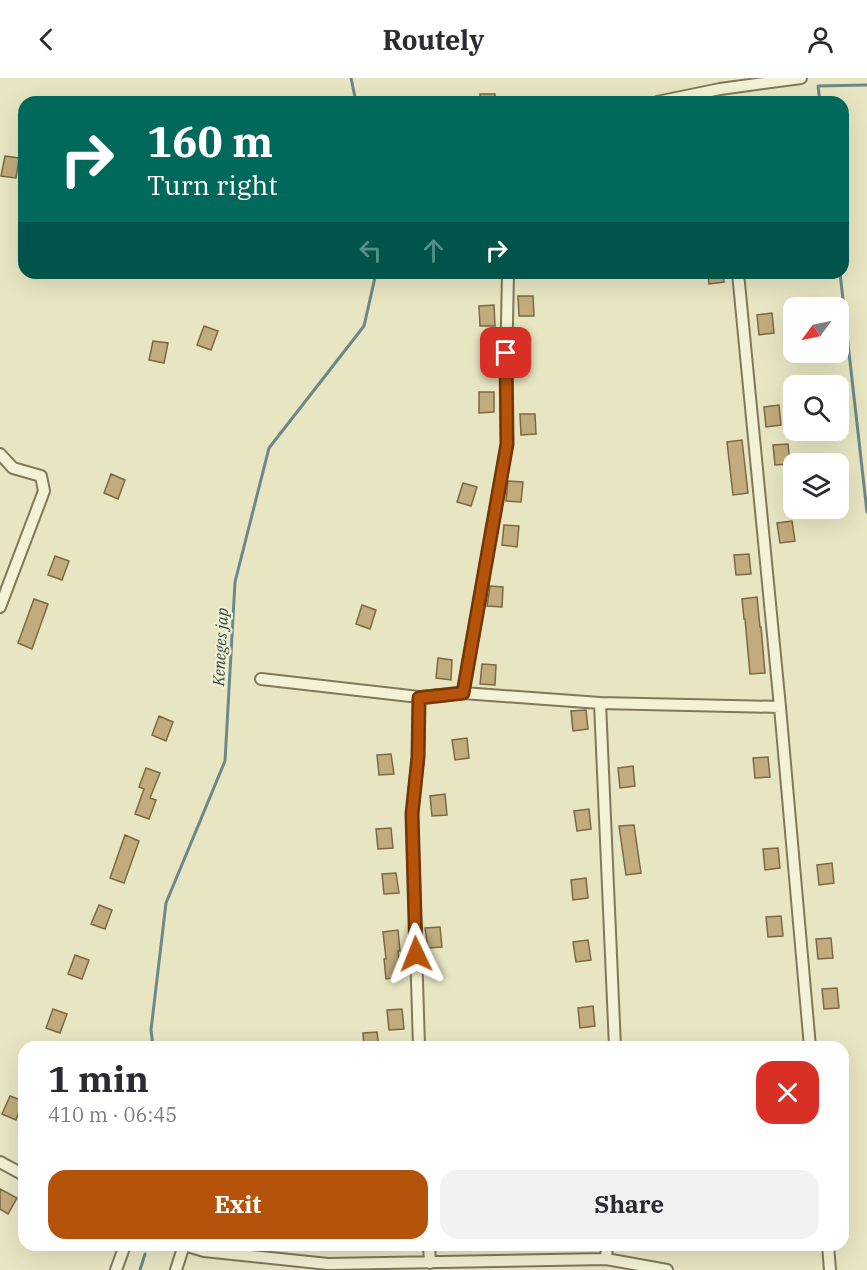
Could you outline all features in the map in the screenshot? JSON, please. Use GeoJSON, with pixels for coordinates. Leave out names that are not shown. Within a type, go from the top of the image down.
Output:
{"type":"FeatureCollection","features":[{"type":"Feature","properties":{"kind":"street"},"geometry":{"type":"LineString","coordinates":[[686,96],[801,78]]}},
{"type":"Feature","properties":{"kind":"street"},"geometry":{"type":"LineString","coordinates":[[720,89],[721,96]]}},
{"type":"Feature","properties":{"kind":"street"},"geometry":{"type":"LineString","coordinates":[[463,693],[507,444],[508,279]]}},
{"type":"Feature","properties":{"kind":"street"},"geometry":{"type":"LineString","coordinates":[[739,279],[809,1041]]}},
{"type":"Feature","properties":{"kind":"street"},"geometry":{"type":"LineString","coordinates":[[0,454],[13,468],[41,476],[44,491],[0,607]]}},
{"type":"Feature","properties":{"kind":"street"},"geometry":{"type":"LineString","coordinates":[[261,678],[419,698],[463,693],[600,703],[780,707]]}},
{"type":"Feature","properties":{"kind":"street"},"geometry":{"type":"LineString","coordinates":[[419,698],[418,757],[412,814],[419,1041]]}},
{"type":"Feature","properties":{"kind":"street"},"geometry":{"type":"LineString","coordinates":[[600,703],[615,1041]]}},
{"type":"Feature","properties":{"kind":"street"},"geometry":{"type":"LineString","coordinates":[[0,1162],[18,1172]]}},
{"type":"Feature","properties":{"kind":"street"},"geometry":{"type":"LineString","coordinates":[[116,1270],[123,1251]]}},
{"type":"Feature","properties":{"kind":"street"},"geometry":{"type":"LineString","coordinates":[[176,1270],[182,1251]]}},
{"type":"Feature","properties":{"kind":"street"},"geometry":{"type":"LineString","coordinates":[[204,1251],[328,1267],[430,1263],[542,1265],[606,1259],[667,1270]]}},
{"type":"Feature","properties":{"kind":"street"},"geometry":{"type":"LineString","coordinates":[[429,1251],[430,1263]]}},
{"type":"Feature","properties":{"kind":"street"},"geometry":{"type":"LineString","coordinates":[[606,1259],[607,1251]]}},
{"type":"Feature","properties":{"kind":"street"},"geometry":{"type":"LineString","coordinates":[[828,1251],[830,1270]]}},
{"type":"Feature","properties":{"kind":"building"},"geometry":{"type":"Polygon","coordinates":[[[480,94],[495,94],[495,96],[480,96],[480,94]]]}},
{"type":"Feature","properties":{"kind":"building"},"geometry":{"type":"Polygon","coordinates":[[[5,156],[18,158],[16,178],[1,176],[5,156]]]}},
{"type":"Feature","properties":{"kind":"building"},"geometry":{"type":"Polygon","coordinates":[[[709,279],[724,279],[724,282],[709,284],[709,279]]]}},
{"type":"Feature","properties":{"kind":"building"},"geometry":{"type":"Polygon","coordinates":[[[518,296],[533,296],[534,316],[519,316],[518,296]]]}},
{"type":"Feature","properties":{"kind":"building"},"geometry":{"type":"Polygon","coordinates":[[[494,305],[495,326],[480,326],[479,306],[494,305]]]}},
{"type":"Feature","properties":{"kind":"building"},"geometry":{"type":"Polygon","coordinates":[[[772,313],[774,333],[759,335],[757,315],[772,313]]]}},
{"type":"Feature","properties":{"kind":"building"},"geometry":{"type":"Polygon","coordinates":[[[204,326],[218,331],[211,350],[197,345],[204,326]]]}},
{"type":"Feature","properties":{"kind":"building"},"geometry":{"type":"Polygon","coordinates":[[[153,341],[168,343],[164,363],[149,360],[153,341]]]}},
{"type":"Feature","properties":{"kind":"building"},"geometry":{"type":"Polygon","coordinates":[[[479,392],[494,392],[494,412],[479,413],[479,392]]]}},
{"type":"Feature","properties":{"kind":"building"},"geometry":{"type":"Polygon","coordinates":[[[779,405],[781,425],[766,427],[764,407],[779,405]]]}},
{"type":"Feature","properties":{"kind":"building"},"geometry":{"type":"Polygon","coordinates":[[[520,414],[535,414],[536,434],[521,435],[520,414]]]}},
{"type":"Feature","properties":{"kind":"building"},"geometry":{"type":"Polygon","coordinates":[[[742,440],[748,493],[733,495],[727,442],[742,440]]]}},
{"type":"Feature","properties":{"kind":"building"},"geometry":{"type":"Polygon","coordinates":[[[788,444],[789,453],[783,453],[783,464],[775,465],[773,445],[788,444]]]}},
{"type":"Feature","properties":{"kind":"building"},"geometry":{"type":"Polygon","coordinates":[[[111,474],[125,480],[118,499],[104,493],[111,474]]]}},
{"type":"Feature","properties":{"kind":"building"},"geometry":{"type":"Polygon","coordinates":[[[508,481],[523,482],[521,502],[506,501],[508,481]]]}},
{"type":"Feature","properties":{"kind":"building"},"geometry":{"type":"Polygon","coordinates":[[[463,483],[477,487],[471,506],[457,502],[463,483]]]}},
{"type":"Feature","properties":{"kind":"building"},"geometry":{"type":"Polygon","coordinates":[[[792,521],[795,541],[780,543],[777,523],[792,521]]]}},
{"type":"Feature","properties":{"kind":"building"},"geometry":{"type":"Polygon","coordinates":[[[504,525],[519,526],[517,547],[502,545],[504,525]]]}},
{"type":"Feature","properties":{"kind":"building"},"geometry":{"type":"Polygon","coordinates":[[[749,554],[751,574],[736,575],[734,555],[749,554]]]}},
{"type":"Feature","properties":{"kind":"building"},"geometry":{"type":"Polygon","coordinates":[[[55,556],[69,561],[62,580],[48,575],[55,556]]]}},
{"type":"Feature","properties":{"kind":"building"},"geometry":{"type":"Polygon","coordinates":[[[490,586],[503,587],[502,607],[487,606],[490,586]]]}},
{"type":"Feature","properties":{"kind":"building"},"geometry":{"type":"Polygon","coordinates":[[[757,597],[765,673],[750,674],[742,599],[757,597]]]}},
{"type":"Feature","properties":{"kind":"building"},"geometry":{"type":"Polygon","coordinates":[[[34,599],[48,604],[32,649],[18,643],[34,599]]]}},
{"type":"Feature","properties":{"kind":"building"},"geometry":{"type":"Polygon","coordinates":[[[362,605],[376,610],[370,629],[356,624],[362,605]]]}},
{"type":"Feature","properties":{"kind":"building"},"geometry":{"type":"Polygon","coordinates":[[[438,658],[452,660],[451,680],[436,678],[438,658]]]}},
{"type":"Feature","properties":{"kind":"building"},"geometry":{"type":"Polygon","coordinates":[[[482,664],[496,665],[495,685],[480,684],[482,664]]]}},
{"type":"Feature","properties":{"kind":"building"},"geometry":{"type":"Polygon","coordinates":[[[586,710],[588,729],[573,731],[571,711],[586,710]]]}},
{"type":"Feature","properties":{"kind":"building"},"geometry":{"type":"Polygon","coordinates":[[[159,716],[173,722],[166,741],[152,735],[159,716]]]}},
{"type":"Feature","properties":{"kind":"building"},"geometry":{"type":"Polygon","coordinates":[[[467,738],[469,758],[455,760],[452,740],[467,738]]]}},
{"type":"Feature","properties":{"kind":"building"},"geometry":{"type":"Polygon","coordinates":[[[391,754],[394,774],[379,775],[377,755],[391,754]]]}},
{"type":"Feature","properties":{"kind":"building"},"geometry":{"type":"Polygon","coordinates":[[[768,757],[770,777],[755,778],[753,758],[768,757]]]}},
{"type":"Feature","properties":{"kind":"building"},"geometry":{"type":"Polygon","coordinates":[[[633,766],[635,786],[620,788],[618,768],[633,766]]]}},
{"type":"Feature","properties":{"kind":"building"},"geometry":{"type":"Polygon","coordinates":[[[146,768],[160,773],[150,798],[156,800],[149,819],[135,814],[144,789],[139,787],[146,768]]]}},
{"type":"Feature","properties":{"kind":"building"},"geometry":{"type":"Polygon","coordinates":[[[445,794],[447,815],[432,816],[430,796],[445,794]]]}},
{"type":"Feature","properties":{"kind":"building"},"geometry":{"type":"Polygon","coordinates":[[[589,809],[591,829],[577,831],[574,811],[589,809]]]}},
{"type":"Feature","properties":{"kind":"building"},"geometry":{"type":"Polygon","coordinates":[[[634,825],[641,873],[626,875],[619,826],[634,825]]]}},
{"type":"Feature","properties":{"kind":"building"},"geometry":{"type":"Polygon","coordinates":[[[391,828],[393,848],[378,849],[376,829],[391,828]]]}},
{"type":"Feature","properties":{"kind":"building"},"geometry":{"type":"Polygon","coordinates":[[[125,835],[139,841],[124,883],[110,878],[125,835]]]}},
{"type":"Feature","properties":{"kind":"building"},"geometry":{"type":"Polygon","coordinates":[[[778,848],[780,868],[765,870],[763,849],[778,848]]]}},
{"type":"Feature","properties":{"kind":"building"},"geometry":{"type":"Polygon","coordinates":[[[832,863],[834,883],[819,885],[817,865],[832,863]]]}},
{"type":"Feature","properties":{"kind":"building"},"geometry":{"type":"Polygon","coordinates":[[[396,873],[399,893],[384,894],[382,874],[396,873]]]}},
{"type":"Feature","properties":{"kind":"building"},"geometry":{"type":"Polygon","coordinates":[[[586,878],[588,898],[573,900],[571,880],[586,878]]]}},
{"type":"Feature","properties":{"kind":"building"},"geometry":{"type":"Polygon","coordinates":[[[99,905],[112,910],[105,929],[91,924],[99,905]]]}},
{"type":"Feature","properties":{"kind":"building"},"geometry":{"type":"Polygon","coordinates":[[[781,916],[783,936],[768,937],[766,917],[781,916]]]}},
{"type":"Feature","properties":{"kind":"building"},"geometry":{"type":"Polygon","coordinates":[[[440,927],[442,947],[428,948],[425,928],[440,927]]]}},
{"type":"Feature","properties":{"kind":"building"},"geometry":{"type":"Polygon","coordinates":[[[398,930],[401,977],[386,979],[383,932],[398,930]]]}},
{"type":"Feature","properties":{"kind":"building"},"geometry":{"type":"Polygon","coordinates":[[[831,938],[833,958],[818,959],[816,939],[831,938]]]}},
{"type":"Feature","properties":{"kind":"building"},"geometry":{"type":"Polygon","coordinates":[[[588,940],[591,960],[576,962],[573,942],[588,940]]]}},
{"type":"Feature","properties":{"kind":"building"},"geometry":{"type":"Polygon","coordinates":[[[75,955],[89,960],[82,979],[68,974],[75,955]]]}},
{"type":"Feature","properties":{"kind":"building"},"geometry":{"type":"Polygon","coordinates":[[[837,988],[839,1008],[824,1009],[822,989],[837,988]]]}},
{"type":"Feature","properties":{"kind":"building"},"geometry":{"type":"Polygon","coordinates":[[[593,1006],[595,1026],[580,1028],[578,1008],[593,1006]]]}},
{"type":"Feature","properties":{"kind":"building"},"geometry":{"type":"Polygon","coordinates":[[[53,1009],[67,1014],[60,1033],[46,1028],[53,1009]]]}},
{"type":"Feature","properties":{"kind":"building"},"geometry":{"type":"Polygon","coordinates":[[[402,1009],[404,1029],[389,1030],[387,1010],[402,1009]]]}},
{"type":"Feature","properties":{"kind":"building"},"geometry":{"type":"Polygon","coordinates":[[[377,1032],[378,1041],[364,1041],[363,1033],[377,1032]]]}},
{"type":"Feature","properties":{"kind":"building"},"geometry":{"type":"Polygon","coordinates":[[[10,1096],[18,1099],[16,1120],[2,1114],[10,1096]]]}},
{"type":"Feature","properties":{"kind":"building"},"geometry":{"type":"Polygon","coordinates":[[[0,1189],[17,1198],[8,1214],[0,1209],[0,1189]]]}},
{"type":"Feature","properties":{"kind":"waterway","name":"Keneges jap"},"geometry":{"type":"LineString","coordinates":[[351,78],[355,96]]}},
{"type":"Feature","properties":{"kind":"waterway"},"geometry":{"type":"LineString","coordinates":[[819,96],[818,86],[867,85]]}},
{"type":"Feature","properties":{"kind":"waterway","name":"Keneges jap"},"geometry":{"type":"LineString","coordinates":[[152,1041],[151,1030],[166,903],[225,761],[235,582],[269,448],[364,326],[375,279]]}},
{"type":"Feature","properties":{"kind":"waterway"},"geometry":{"type":"LineString","coordinates":[[841,279],[867,512]]}},
{"type":"Feature","properties":{"kind":"waterway","name":"Keneges jap"},"geometry":{"type":"LineString","coordinates":[[140,1270],[145,1254]]}},
{"type":"Feature","properties":{"kind":"route"},"geometry":{"type":"LineString","coordinates":[[416,954],[412,814],[418,757],[419,698],[463,693],[507,444],[506,353]]}}]}
